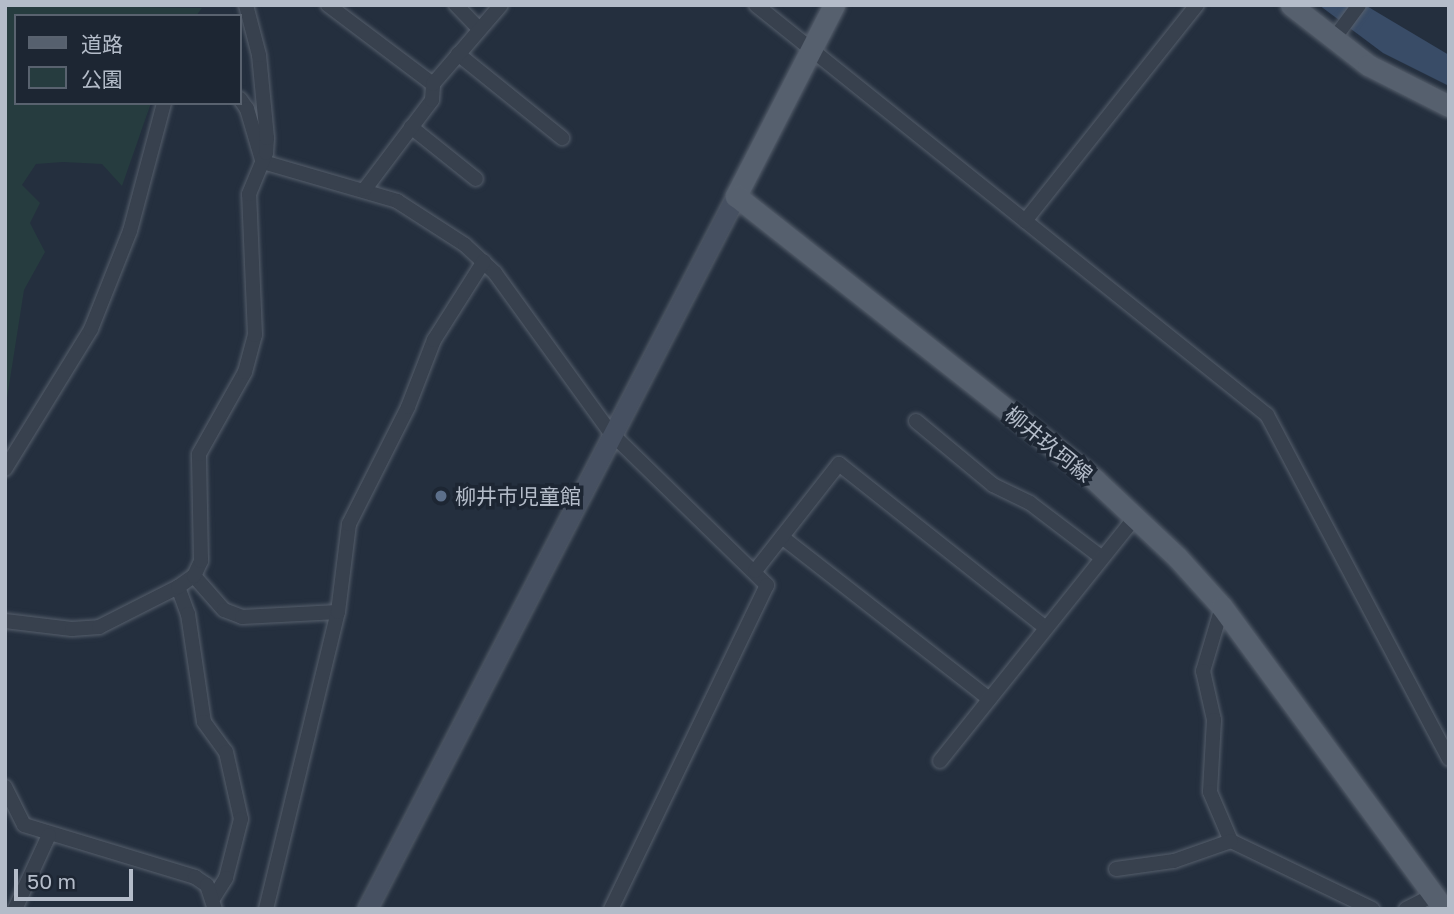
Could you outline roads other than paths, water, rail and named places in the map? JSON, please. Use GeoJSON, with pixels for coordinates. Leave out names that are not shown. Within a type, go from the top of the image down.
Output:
{"type":"FeatureCollection","features":[{"type":"Feature","properties":{"kind":"main road"},"geometry":{"type":"LineString","coordinates":[[736,196],[834,5]]}},
{"type":"Feature","properties":{"kind":"main road"},"geometry":{"type":"LineString","coordinates":[[1291,5],[1392,79],[1449,106]]}},
{"type":"Feature","properties":{"kind":"main road","name":"柳井玖珂線"},"geometry":{"type":"LineString","coordinates":[[736,196],[1136,516],[1222,607],[1439,902]]}},
{"type":"Feature","properties":{"kind":"street"},"geometry":{"type":"LineString","coordinates":[[5,621],[72,629],[99,627],[178,587],[194,576],[201,561],[199,454],[253,354],[249,194],[263,162],[267,138],[259,55],[246,5]]}},
{"type":"Feature","properties":{"kind":"street"},"geometry":{"type":"LineString","coordinates":[[328,5],[433,84]]}},
{"type":"Feature","properties":{"kind":"street"},"geometry":{"type":"LineString","coordinates":[[456,5],[479,29]]}},
{"type":"Feature","properties":{"kind":"street"},"geometry":{"type":"LineString","coordinates":[[365,189],[432,100],[433,84],[501,5]]}},
{"type":"Feature","properties":{"kind":"street"},"geometry":{"type":"LineString","coordinates":[[756,5],[1267,415],[1449,759]]}},
{"type":"Feature","properties":{"kind":"street"},"geometry":{"type":"LineString","coordinates":[[1025,221],[1197,5]]}},
{"type":"Feature","properties":{"kind":"street"},"geometry":{"type":"LineString","coordinates":[[1336,38],[1359,5]]}},
{"type":"Feature","properties":{"kind":"street"},"geometry":{"type":"LineString","coordinates":[[458,54],[562,138]]}},
{"type":"Feature","properties":{"kind":"street"},"geometry":{"type":"LineString","coordinates":[[242,102],[247,109],[263,162]]}},
{"type":"Feature","properties":{"kind":"street"},"geometry":{"type":"LineString","coordinates":[[5,468],[91,329],[134,218],[163,105]]}},
{"type":"Feature","properties":{"kind":"street"},"geometry":{"type":"LineString","coordinates":[[411,127],[476,180]]}},
{"type":"Feature","properties":{"kind":"street"},"geometry":{"type":"LineString","coordinates":[[263,162],[365,189],[412,209],[484,261],[611,433],[767,585],[611,909]]}},
{"type":"Feature","properties":{"kind":"street"},"geometry":{"type":"LineString","coordinates":[[367,909],[736,196]]}},
{"type":"Feature","properties":{"kind":"street"},"geometry":{"type":"LineString","coordinates":[[267,909],[338,612],[349,524],[408,407],[434,340],[484,261]]}},
{"type":"Feature","properties":{"kind":"street"},"geometry":{"type":"LineString","coordinates":[[916,421],[993,485],[1030,503],[1101,557]]}},
{"type":"Feature","properties":{"kind":"street"},"geometry":{"type":"LineString","coordinates":[[755,571],[839,464],[1045,627]]}},
{"type":"Feature","properties":{"kind":"street"},"geometry":{"type":"LineString","coordinates":[[940,761],[1136,516]]}},
{"type":"Feature","properties":{"kind":"street"},"geometry":{"type":"LineString","coordinates":[[782,537],[989,699]]}},
{"type":"Feature","properties":{"kind":"street"},"geometry":{"type":"LineString","coordinates":[[194,576],[224,610],[242,617],[338,612]]}},
{"type":"Feature","properties":{"kind":"street"},"geometry":{"type":"LineString","coordinates":[[5,788],[24,825],[49,835],[195,877],[214,903],[226,878],[240,835],[241,819],[226,752],[204,722],[188,614],[178,587]]}},
{"type":"Feature","properties":{"kind":"street"},"geometry":{"type":"LineString","coordinates":[[1222,607],[1203,671],[1214,720],[1210,792],[1231,841],[1372,909]]}},
{"type":"Feature","properties":{"kind":"street"},"geometry":{"type":"LineString","coordinates":[[15,909],[49,835]]}},
{"type":"Feature","properties":{"kind":"street"},"geometry":{"type":"LineString","coordinates":[[1116,869],[1174,861],[1231,841]]}},
{"type":"Feature","properties":{"kind":"street"},"geometry":{"type":"LineString","coordinates":[[1406,909],[1439,902]]}},
{"type":"Feature","properties":{"kind":"water"},"geometry":{"type":"Polygon","coordinates":[[[1319,5],[1365,5],[1449,55],[1449,86],[1383,53],[1319,5]]]}},
{"type":"Feature","properties":{"kind":"place","name":"柳井市児童館"},"geometry":{"type":"Point","coordinates":[441,496]}}]}
